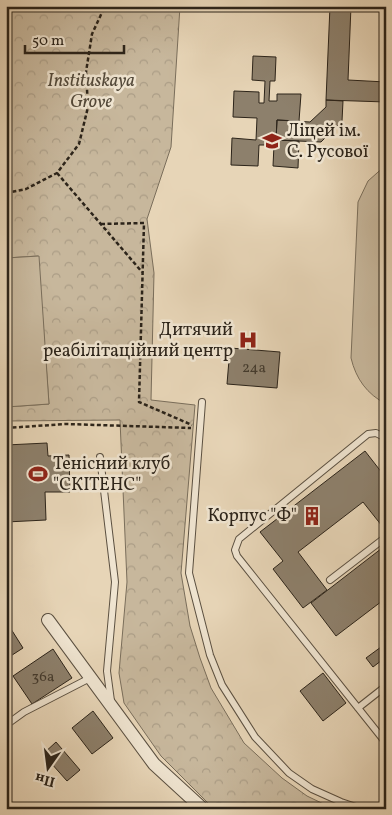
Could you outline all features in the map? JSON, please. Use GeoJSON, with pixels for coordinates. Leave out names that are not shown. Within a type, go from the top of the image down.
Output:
{"type":"FeatureCollection","features":[{"type":"Feature","properties":{"kind":"street"},"geometry":{"type":"LineString","coordinates":[[48,620],[154,764],[203,809]]}},
{"type":"Feature","properties":{"kind":"lane"},"geometry":{"type":"LineString","coordinates":[[202,402],[189,573],[210,655],[222,684],[255,737],[289,773],[312,789],[362,809]]}},
{"type":"Feature","properties":{"kind":"lane"},"geometry":{"type":"LineString","coordinates":[[386,438],[376,433],[368,434],[239,539],[235,550],[237,556],[386,743]]}},
{"type":"Feature","properties":{"kind":"lane"},"geometry":{"type":"LineString","coordinates":[[100,457],[115,582],[107,671],[112,708]]}},
{"type":"Feature","properties":{"kind":"lane"},"geometry":{"type":"LineString","coordinates":[[330,580],[386,537]]}},
{"type":"Feature","properties":{"kind":"lane"},"geometry":{"type":"LineString","coordinates":[[6,726],[24,712],[90,678]]}},
{"type":"Feature","properties":{"kind":"lane"},"geometry":{"type":"LineString","coordinates":[[358,708],[386,686]]}},
{"type":"Feature","properties":{"kind":"lane"},"geometry":{"type":"LineString","coordinates":[[381,809],[386,800]]}},
{"type":"Feature","properties":{"kind":"path"},"geometry":{"type":"LineString","coordinates":[[6,193],[26,189],[57,173],[79,144],[88,107],[86,72],[92,34],[105,6]]}},
{"type":"Feature","properties":{"kind":"path"},"geometry":{"type":"LineString","coordinates":[[57,173],[143,273]]}},
{"type":"Feature","properties":{"kind":"path"},"geometry":{"type":"LineString","coordinates":[[101,224],[144,223],[140,402],[200,428]]}},
{"type":"Feature","properties":{"kind":"path"},"geometry":{"type":"LineString","coordinates":[[6,428],[66,424],[200,428]]}},
{"type":"Feature","properties":{"kind":"green space","name":"Іnstituskaya Grove"},"geometry":{"type":"Polygon","coordinates":[[[6,6],[180,6],[171,147],[147,219],[154,273],[151,400],[195,405],[181,573],[190,626],[211,688],[244,743],[282,778],[307,796],[334,809],[214,809],[161,756],[124,703],[119,673],[127,582],[120,420],[6,421],[6,407],[49,404],[38,256],[6,258],[6,6]]]}},
{"type":"Feature","properties":{"kind":"green space"},"geometry":{"type":"Polygon","coordinates":[[[386,165],[386,404],[373,396],[363,385],[356,373],[351,358],[358,202],[368,181],[386,165]]]}},
{"type":"Feature","properties":{"kind":"green space"},"geometry":{"type":"Polygon","coordinates":[[[39,256],[49,404],[6,407],[6,258],[39,256]]]}},
{"type":"Feature","properties":{"kind":"building"},"geometry":{"type":"Polygon","coordinates":[[[330,6],[351,6],[348,80],[386,82],[386,102],[326,100],[330,6]]]}},
{"type":"Feature","properties":{"kind":"building"},"geometry":{"type":"Polygon","coordinates":[[[253,56],[276,57],[275,81],[270,81],[269,101],[277,101],[277,94],[301,94],[299,121],[277,120],[276,140],[299,141],[298,168],[273,166],[274,145],[259,145],[258,166],[231,165],[232,138],[256,140],[257,118],[233,117],[234,91],[259,92],[259,103],[264,103],[265,81],[252,80],[253,56]]]}},
{"type":"Feature","properties":{"kind":"building"},"geometry":{"type":"Polygon","coordinates":[[[326,100],[343,101],[342,121],[321,142],[276,140],[277,120],[310,122],[326,107],[326,100]]]}},
{"type":"Feature","properties":{"kind":"building"},"geometry":{"type":"Polygon","coordinates":[[[230,348],[280,352],[277,388],[227,384],[230,348]]]}},
{"type":"Feature","properties":{"kind":"building","name":"Тенісний клуб \"СКІТЕНС\""},"geometry":{"type":"Polygon","coordinates":[[[47,443],[48,456],[69,455],[70,492],[45,492],[46,520],[6,522],[6,445],[47,443]]]}},
{"type":"Feature","properties":{"kind":"building","name":"Корпус \"Ф\""},"geometry":{"type":"Polygon","coordinates":[[[365,451],[386,478],[386,531],[363,502],[298,552],[327,590],[303,608],[273,569],[283,561],[260,532],[365,451]]]}},
{"type":"Feature","properties":{"kind":"building"},"geometry":{"type":"Polygon","coordinates":[[[386,545],[386,598],[336,636],[311,603],[386,545]]]}},
{"type":"Feature","properties":{"kind":"building"},"geometry":{"type":"Polygon","coordinates":[[[11,629],[23,648],[6,659],[6,632],[11,629]]]}},
{"type":"Feature","properties":{"kind":"building"},"geometry":{"type":"Polygon","coordinates":[[[381,647],[386,653],[386,657],[373,667],[366,658],[381,647]]]}},
{"type":"Feature","properties":{"kind":"building"},"geometry":{"type":"Polygon","coordinates":[[[53,649],[72,678],[32,704],[13,676],[53,649]]]}},
{"type":"Feature","properties":{"kind":"building"},"geometry":{"type":"Polygon","coordinates":[[[323,673],[346,703],[323,721],[300,691],[323,673]]]}},
{"type":"Feature","properties":{"kind":"building"},"geometry":{"type":"Polygon","coordinates":[[[93,711],[113,738],[92,754],[72,728],[93,711]]]}},
{"type":"Feature","properties":{"kind":"building"},"geometry":{"type":"Polygon","coordinates":[[[56,742],[80,770],[67,781],[43,754],[56,742]]]}},
{"type":"Feature","properties":{"kind":"place","name":"Ліцей ім. С. Русової"},"geometry":{"type":"Point","coordinates":[272,141]}},
{"type":"Feature","properties":{"kind":"place","name":"Дитячий реабілітаційний центр"},"geometry":{"type":"Point","coordinates":[248,340]}},
{"type":"Feature","properties":{"kind":"place","name":"Тенісний клуб \"СКІТЕНС\""},"geometry":{"type":"Point","coordinates":[38,474]}},
{"type":"Feature","properties":{"kind":"place","name":"Корпус \"Ф\""},"geometry":{"type":"Point","coordinates":[312,516]}}]}
